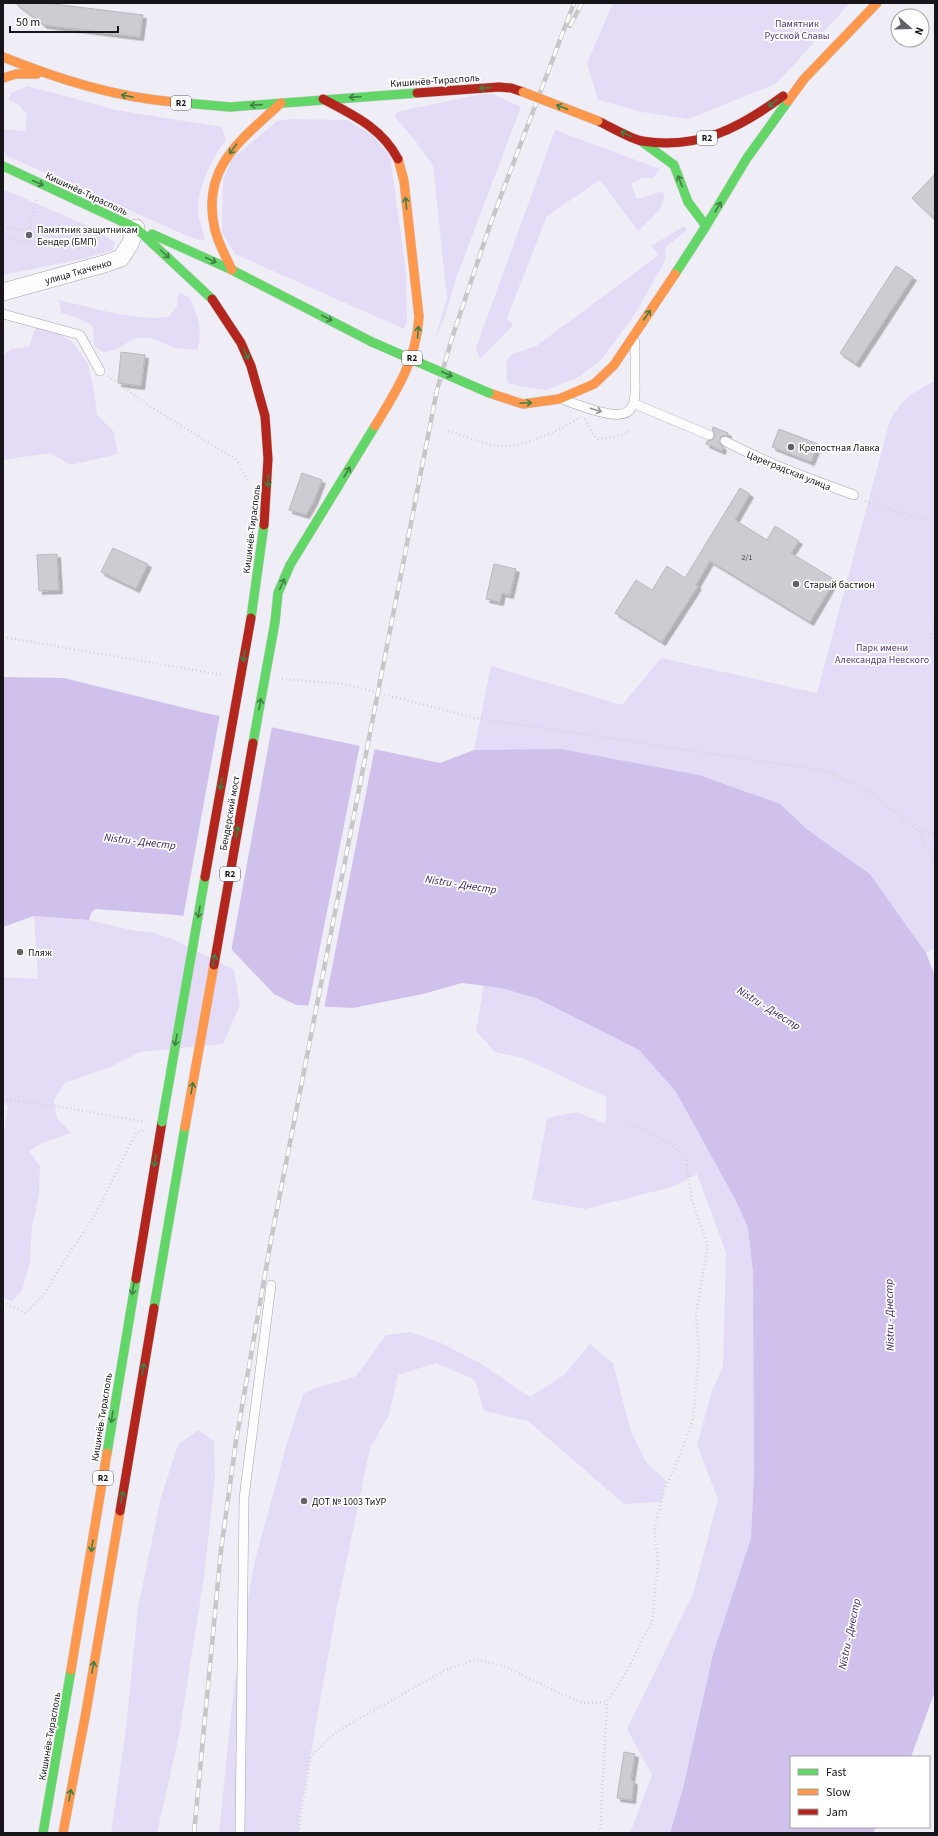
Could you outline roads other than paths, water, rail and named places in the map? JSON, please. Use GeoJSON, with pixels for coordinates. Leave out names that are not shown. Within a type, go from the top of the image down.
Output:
{"type":"FeatureCollection","features":[{"type":"Feature","properties":{"kind":"main road","name":"R2"},"geometry":{"type":"LineString","coordinates":[[136,228],[232,270],[372,342],[489,393],[523,404],[559,399],[594,384],[614,364],[706,226],[747,158],[804,79],[877,3]]}},
{"type":"Feature","properties":{"kind":"main road","name":"Кишинёв-Тирасполь"},"geometry":{"type":"LineString","coordinates":[[3,57],[43,73],[90,88],[121,95],[170,102],[230,107],[499,87],[511,88],[598,121],[641,141],[680,143],[718,135],[759,114],[804,79]]}},
{"type":"Feature","properties":{"kind":"main road","name":"R2"},"geometry":{"type":"LineString","coordinates":[[3,78],[16,74],[43,73]]}},
{"type":"Feature","properties":{"kind":"main road","name":"Бендерский мост"},"geometry":{"type":"LineString","coordinates":[[63,1833],[87,1704],[185,1127],[275,622],[278,593],[290,565],[398,388],[411,363],[418,336],[419,317],[404,181],[398,158],[392,146],[371,126],[323,99]]}},
{"type":"Feature","properties":{"kind":"main road"},"geometry":{"type":"LineString","coordinates":[[232,270],[218,242],[212,213],[214,188],[222,164],[235,145],[281,103]]}},
{"type":"Feature","properties":{"kind":"main road"},"geometry":{"type":"LineString","coordinates":[[641,141],[674,165],[688,202],[706,226]]}},
{"type":"Feature","properties":{"kind":"main road","name":"Кишинёв-Тирасполь"},"geometry":{"type":"LineString","coordinates":[[3,166],[136,228],[209,296],[241,343],[251,366],[265,416],[268,483],[266,510],[251,618]]}},
{"type":"Feature","properties":{"kind":"main road","name":"Бендерский мост"},"geometry":{"type":"LineString","coordinates":[[158,1123],[251,618]]}},
{"type":"Feature","properties":{"kind":"main road","name":"Кишинёв-Тирасполь"},"geometry":{"type":"LineString","coordinates":[[42,1833],[61,1732],[158,1123]]}},
{"type":"Feature","properties":{"kind":"street","name":"улица Ткаченко"},"geometry":{"type":"LineString","coordinates":[[3,292],[121,258],[130,244],[136,228]]}},
{"type":"Feature","properties":{"kind":"lane"},"geometry":{"type":"LineString","coordinates":[[3,314],[80,335],[100,371]]}},
{"type":"Feature","properties":{"kind":"lane"},"geometry":{"type":"LineString","coordinates":[[559,399],[611,414],[621,415],[629,411],[635,404],[636,395],[635,334]]}},
{"type":"Feature","properties":{"kind":"lane"},"geometry":{"type":"LineString","coordinates":[[635,404],[709,435]]}},
{"type":"Feature","properties":{"kind":"lane","name":"Цареградская улица"},"geometry":{"type":"LineString","coordinates":[[725,441],[742,451],[854,495]]}},
{"type":"Feature","properties":{"kind":"lane"},"geometry":{"type":"LineString","coordinates":[[240,1833],[244,1498],[271,1285]]}},
{"type":"Feature","properties":{"kind":"water","name":"Nistru - Днестр"},"geometry":{"type":"Polygon","coordinates":[[[3,677],[64,678],[205,713],[440,763],[474,750],[561,749],[699,775],[780,804],[808,830],[870,874],[926,953],[935,976],[935,1691],[911,1756],[790,1756],[790,1828],[876,1828],[873,1833],[670,1833],[683,1788],[713,1654],[751,1538],[754,1473],[753,1273],[748,1228],[735,1199],[676,1092],[639,1050],[536,998],[501,988],[462,983],[423,994],[353,1008],[296,1005],[274,994],[232,950],[192,917],[95,909],[91,913],[89,920],[34,916],[3,927],[3,677]]]}},
{"type":"Feature","properties":{"kind":"railway"},"geometry":{"type":"LineString","coordinates":[[194,1833],[221,1550],[236,1441],[271,1240],[437,390],[452,338],[490,225],[574,3]]}},
{"type":"Feature","properties":{"kind":"railway"},"geometry":{"type":"LineString","coordinates":[[570,26],[582,3]]}},
{"type":"Feature","properties":{"kind":"place","name":"Памятник защитникам Бендер (БМП)"},"geometry":{"type":"Point","coordinates":[29,235]}},
{"type":"Feature","properties":{"kind":"place","name":"Крепостная Лавка"},"geometry":{"type":"Point","coordinates":[791,447]}},
{"type":"Feature","properties":{"kind":"place","name":"Старый бастион"},"geometry":{"type":"Point","coordinates":[796,584]}},
{"type":"Feature","properties":{"kind":"place","name":"Пляж"},"geometry":{"type":"Point","coordinates":[20,952]}},
{"type":"Feature","properties":{"kind":"place","name":"ДОТ № 1003 ТиУР"},"geometry":{"type":"Point","coordinates":[304,1501]}},
{"type":"Feature","properties":{"kind":"park label","name":"Памятник Русской Славы"},"geometry":{"type":"Point","coordinates":[797,28]}},
{"type":"Feature","properties":{"kind":"park label","name":"Парк имени Александра Невского"},"geometry":{"type":"Point","coordinates":[882,652]}}]}
